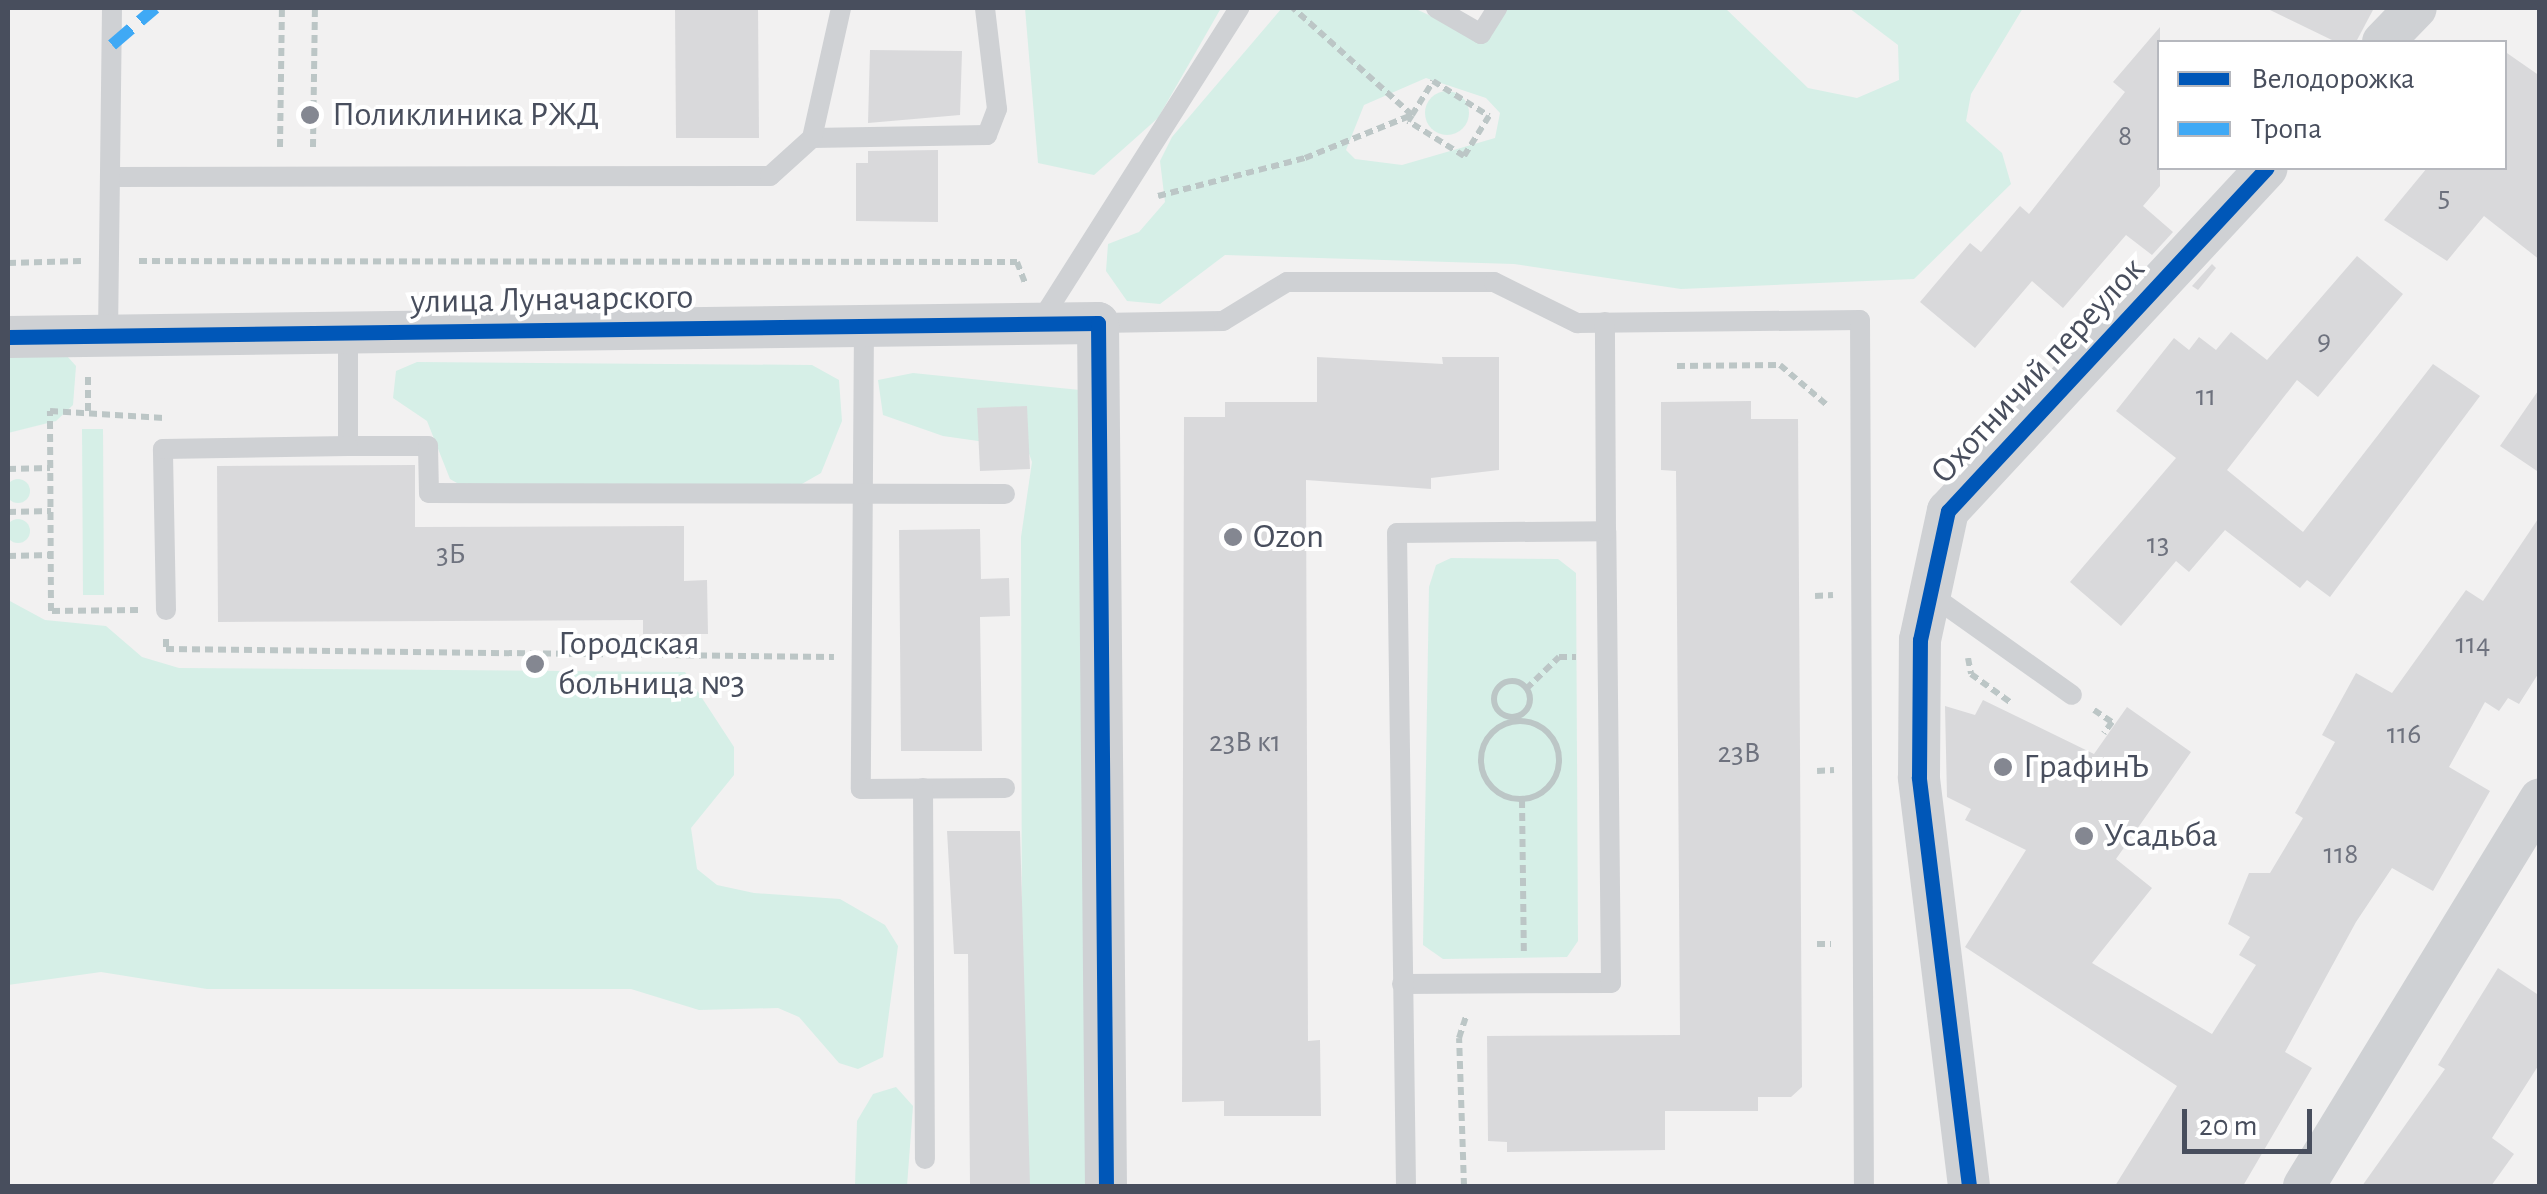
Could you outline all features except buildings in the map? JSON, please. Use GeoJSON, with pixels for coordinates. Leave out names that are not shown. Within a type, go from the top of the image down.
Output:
{"type":"FeatureCollection","features":[{"type":"Feature","properties":{"kind":"street"},"geometry":{"type":"LineString","coordinates":[[2386,40],[2412,8]]}},
{"type":"Feature","properties":{"kind":"street","name":"Охотничий переулок"},"geometry":{"type":"LineString","coordinates":[[1970,1186],[1919,778],[1920,640],[1948,511],[2265,170]]}},
{"type":"Feature","properties":{"kind":"street"},"geometry":{"type":"LineString","coordinates":[[1098,322],[1106,1186]]}},
{"type":"Feature","properties":{"kind":"street","name":"улица Луначарского"},"geometry":{"type":"LineString","coordinates":[[8,337],[1098,322]]}},
{"type":"Feature","properties":{"kind":"street"},"geometry":{"type":"LineString","coordinates":[[2304,1186],[2540,799]]}},
{"type":"Feature","properties":{"kind":"lane"},"geometry":{"type":"LineString","coordinates":[[108,336],[112,8]]}},
{"type":"Feature","properties":{"kind":"lane"},"geometry":{"type":"LineString","coordinates":[[110,177],[770,176],[812,138],[840,8]]}},
{"type":"Feature","properties":{"kind":"lane"},"geometry":{"type":"LineString","coordinates":[[812,138],[986,135],[997,109],[985,8]]}},
{"type":"Feature","properties":{"kind":"lane"},"geometry":{"type":"LineString","coordinates":[[1040,322],[1239,8]]}},
{"type":"Feature","properties":{"kind":"lane"},"geometry":{"type":"LineString","coordinates":[[1436,8],[1482,34],[1497,8]]}},
{"type":"Feature","properties":{"kind":"lane"},"geometry":{"type":"LineString","coordinates":[[1098,322],[1223,321],[1288,282],[1494,282],[1577,323],[1860,320],[1864,1186]]}},
{"type":"Feature","properties":{"kind":"lane"},"geometry":{"type":"LineString","coordinates":[[1402,984],[1610,983],[1605,322]]}},
{"type":"Feature","properties":{"kind":"lane"},"geometry":{"type":"LineString","coordinates":[[864,325],[862,789],[1005,788]]}},
{"type":"Feature","properties":{"kind":"lane"},"geometry":{"type":"LineString","coordinates":[[348,333],[348,446]]}},
{"type":"Feature","properties":{"kind":"lane"},"geometry":{"type":"LineString","coordinates":[[166,610],[163,449],[428,446],[429,492],[1005,494]]}},
{"type":"Feature","properties":{"kind":"lane"},"geometry":{"type":"LineString","coordinates":[[1406,1186],[1397,533],[1606,531]]}},
{"type":"Feature","properties":{"kind":"lane"},"geometry":{"type":"LineString","coordinates":[[1930,594],[2072,695]]}},
{"type":"Feature","properties":{"kind":"lane"},"geometry":{"type":"LineString","coordinates":[[924,788],[925,1159]]}},
{"type":"Feature","properties":{"kind":"path"},"geometry":{"type":"LineString","coordinates":[[279,178],[282,8]]}},
{"type":"Feature","properties":{"kind":"path"},"geometry":{"type":"LineString","coordinates":[[312,178],[315,8]]}},
{"type":"Feature","properties":{"kind":"path"},"geometry":{"type":"LineString","coordinates":[[1294,8],[1412,115]]}},
{"type":"Feature","properties":{"kind":"path"},"geometry":{"type":"LineString","coordinates":[[1118,203],[1304,158],[1412,115],[1433,80],[1489,116],[1464,156],[1408,121],[1412,115]]}},
{"type":"Feature","properties":{"kind":"path"},"geometry":{"type":"LineString","coordinates":[[8,263],[1017,262],[1040,322]]}},
{"type":"Feature","properties":{"kind":"path"},"geometry":{"type":"LineString","coordinates":[[163,449],[164,411],[50,411],[51,612],[166,610],[166,649],[862,657]]}},
{"type":"Feature","properties":{"kind":"path"},"geometry":{"type":"LineString","coordinates":[[8,469],[50,468]]}},
{"type":"Feature","properties":{"kind":"path"},"geometry":{"type":"LineString","coordinates":[[8,512],[51,511]]}},
{"type":"Feature","properties":{"kind":"path"},"geometry":{"type":"LineString","coordinates":[[8,556],[51,555]]}},
{"type":"Feature","properties":{"kind":"path"},"geometry":{"type":"LineString","coordinates":[[1526,689],[1504,683],[1497,709],[1524,712],[1526,689],[1559,657],[1607,656]]}},
{"type":"Feature","properties":{"kind":"path"},"geometry":{"type":"LineString","coordinates":[[1520,720],[1552,736],[1560,758],[1554,782],[1522,800],[1489,785],[1481,761],[1496,729],[1520,720]]}},
{"type":"Feature","properties":{"kind":"path"},"geometry":{"type":"LineString","coordinates":[[2104,733],[2112,722]]}},
{"type":"Feature","properties":{"kind":"path"},"geometry":{"type":"LineString","coordinates":[[1522,800],[1524,984]]}},
{"type":"Feature","properties":{"kind":"path"},"geometry":{"type":"LineString","coordinates":[[1464,1186],[1460,1038],[1482,1003]]}},
{"type":"Feature","properties":{"kind":"green space"},"geometry":{"type":"Polygon","coordinates":[[[1025,8],[1221,8],[1158,118],[1094,175],[1038,163],[1025,8]]]}},
{"type":"Feature","properties":{"kind":"green space"},"geometry":{"type":"Polygon","coordinates":[[[1282,8],[1414,8],[1462,31],[1502,8],[1725,8],[1808,88],[1857,98],[1899,80],[1898,45],[1849,8],[2023,8],[1971,94],[1966,121],[2002,153],[2011,184],[1914,279],[1681,289],[1514,264],[1225,255],[1160,304],[1127,301],[1106,271],[1108,244],[1139,232],[1165,202],[1160,161],[1172,137],[1282,8]],[[1426,78],[1364,105],[1346,150],[1355,159],[1402,165],[1495,138],[1500,113],[1486,98],[1426,78]]]}},
{"type":"Feature","properties":{"kind":"green space"},"geometry":{"type":"Polygon","coordinates":[[[1447,91],[1463,97],[1469,113],[1463,129],[1447,135],[1431,129],[1425,113],[1431,97],[1447,91]]]}},
{"type":"Feature","properties":{"kind":"green space"},"geometry":{"type":"Polygon","coordinates":[[[8,347],[67,356],[76,366],[73,405],[56,421],[8,433],[8,347]]]}},
{"type":"Feature","properties":{"kind":"green space"},"geometry":{"type":"Polygon","coordinates":[[[417,362],[812,365],[839,380],[842,421],[821,473],[793,489],[464,487],[450,479],[427,421],[393,398],[396,371],[417,362]]]}},
{"type":"Feature","properties":{"kind":"green space"},"geometry":{"type":"Polygon","coordinates":[[[913,373],[1080,390],[1087,1186],[978,1186],[1022,986],[1021,537],[1032,462],[1027,448],[943,436],[883,415],[878,380],[913,373]]]}},
{"type":"Feature","properties":{"kind":"green space"},"geometry":{"type":"Polygon","coordinates":[[[82,429],[103,429],[104,595],[83,595],[82,429]]]}},
{"type":"Feature","properties":{"kind":"green space"},"geometry":{"type":"Polygon","coordinates":[[[18,479],[30,491],[18,503],[6,491],[18,479]]]}},
{"type":"Feature","properties":{"kind":"green space"},"geometry":{"type":"Polygon","coordinates":[[[18,519],[27,522],[27,540],[18,543],[9,540],[6,531],[9,522],[18,519]]]}},
{"type":"Feature","properties":{"kind":"green space"},"geometry":{"type":"Polygon","coordinates":[[[1451,558],[1558,559],[1576,573],[1578,941],[1567,957],[1443,959],[1423,945],[1429,587],[1436,565],[1451,558]]]}},
{"type":"Feature","properties":{"kind":"green space"},"geometry":{"type":"Polygon","coordinates":[[[8,600],[45,620],[106,626],[142,657],[179,668],[685,672],[734,747],[734,775],[691,828],[697,869],[717,885],[754,893],[840,899],[885,925],[898,946],[883,1057],[858,1069],[839,1063],[799,1017],[778,1008],[699,1010],[631,989],[207,989],[101,972],[8,985],[8,600]]]}},
{"type":"Feature","properties":{"kind":"green space"},"geometry":{"type":"Polygon","coordinates":[[[896,1087],[913,1106],[907,1186],[855,1186],[857,1121],[873,1094],[896,1087]]]}},
{"type":"Feature","properties":{"kind":"marked path"},"geometry":{"type":"LineString","coordinates":[[112,45],[155,8]]}},
{"type":"Feature","properties":{"kind":"cycle path"},"geometry":{"type":"LineString","coordinates":[[1969,1186],[1919,777],[1920,640],[1948,511],[2265,170]]}},
{"type":"Feature","properties":{"kind":"cycle path"},"geometry":{"type":"LineString","coordinates":[[8,337],[1098,323],[1106,1186]]}},
{"type":"Feature","properties":{"kind":"place","name":"Поликлиника РЖД"},"geometry":{"type":"Point","coordinates":[310,115]}},
{"type":"Feature","properties":{"kind":"place","name":"Ozon"},"geometry":{"type":"Point","coordinates":[1233,537]}},
{"type":"Feature","properties":{"kind":"place","name":"Городская больница №3"},"geometry":{"type":"Point","coordinates":[535,664]}},
{"type":"Feature","properties":{"kind":"place","name":"ГрафинЪ"},"geometry":{"type":"Point","coordinates":[2003,767]}},
{"type":"Feature","properties":{"kind":"place","name":"Усадьба"},"geometry":{"type":"Point","coordinates":[2084,836]}}]}
